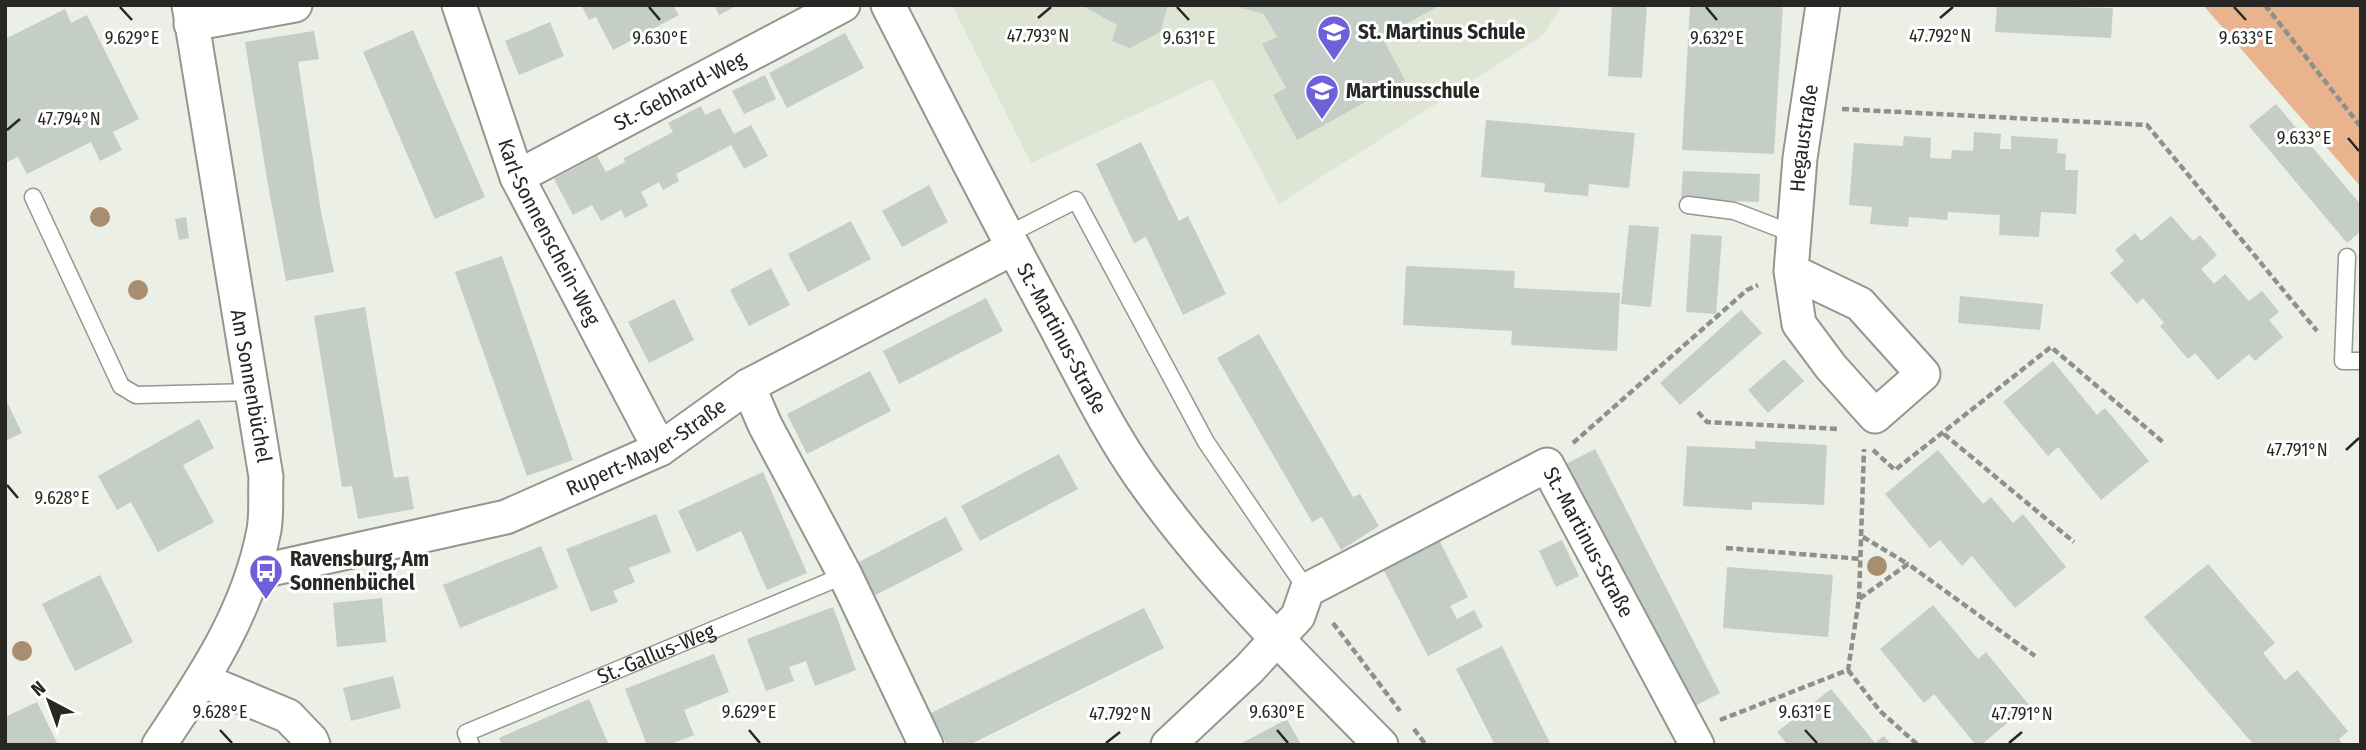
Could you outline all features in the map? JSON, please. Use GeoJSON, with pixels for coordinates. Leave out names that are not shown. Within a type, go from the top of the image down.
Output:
{"type":"FeatureCollection","features":[{"type":"Feature","properties":{"kind":"street"},"geometry":{"type":"LineString","coordinates":[[190,15],[295,5]]}},
{"type":"Feature","properties":{"kind":"street","name":"Karl-Sonnenschein-Weg"},"geometry":{"type":"LineString","coordinates":[[459,5],[517,177],[660,449]]}},
{"type":"Feature","properties":{"kind":"street","name":"St.-Gebhard-Weg"},"geometry":{"type":"LineString","coordinates":[[517,177],[843,5]]}},
{"type":"Feature","properties":{"kind":"street","name":"St.-Martinus-Straße"},"geometry":{"type":"LineString","coordinates":[[888,5],[1010,242],[1104,417],[1140,476],[1195,546],[1276,639],[1381,745]]}},
{"type":"Feature","properties":{"kind":"street","name":"Hegaustraße"},"geometry":{"type":"LineString","coordinates":[[1823,5],[1800,158],[1791,271],[1799,324],[1870,423]]}},
{"type":"Feature","properties":{"kind":"street","name":"Am Sonnenbüchel"},"geometry":{"type":"LineString","coordinates":[[159,745],[202,680],[231,629],[253,573],[264,528],[266,477],[190,15]]}},
{"type":"Feature","properties":{"kind":"street","name":"Rupert-Mayer-Straße"},"geometry":{"type":"LineString","coordinates":[[253,573],[506,517],[660,449],[748,386],[1010,242]]}},
{"type":"Feature","properties":{"kind":"street"},"geometry":{"type":"LineString","coordinates":[[1791,271],[1860,304],[1923,374],[1870,423]]}},
{"type":"Feature","properties":{"kind":"street"},"geometry":{"type":"LineString","coordinates":[[748,386],[765,425],[845,575],[917,742]]}},
{"type":"Feature","properties":{"kind":"street","name":"St.-Martinus-Straße"},"geometry":{"type":"LineString","coordinates":[[1307,590],[1547,466],[1694,738]]}},
{"type":"Feature","properties":{"kind":"street"},"geometry":{"type":"LineString","coordinates":[[1168,745],[1250,669],[1298,616],[1307,590]]}},
{"type":"Feature","properties":{"kind":"street"},"geometry":{"type":"LineString","coordinates":[[202,680],[288,716],[313,745]]}},
{"type":"Feature","properties":{"kind":"lane"},"geometry":{"type":"LineString","coordinates":[[33,197],[121,386],[136,395],[252,392]]}},
{"type":"Feature","properties":{"kind":"lane"},"geometry":{"type":"LineString","coordinates":[[1010,242],[1076,200],[1206,442],[1307,590]]}},
{"type":"Feature","properties":{"kind":"lane"},"geometry":{"type":"LineString","coordinates":[[1688,205],[1734,211],[1794,234]]}},
{"type":"Feature","properties":{"kind":"lane"},"geometry":{"type":"LineString","coordinates":[[2347,257],[2343,361],[2361,361]]}},
{"type":"Feature","properties":{"kind":"lane","name":"St.-Gallus-Weg"},"geometry":{"type":"LineString","coordinates":[[469,739],[845,575]]}},
{"type":"Feature","properties":{"kind":"path"},"geometry":{"type":"LineString","coordinates":[[2265,5],[2361,127]]}},
{"type":"Feature","properties":{"kind":"path"},"geometry":{"type":"LineString","coordinates":[[1807,107],[2147,125],[2343,361]]}},
{"type":"Feature","properties":{"kind":"path"},"geometry":{"type":"LineString","coordinates":[[1547,466],[1747,290],[1791,271]]}},
{"type":"Feature","properties":{"kind":"path"},"geometry":{"type":"LineString","coordinates":[[1918,745],[1880,711],[1848,670],[1862,559],[1864,443],[1895,470],[2051,347],[2164,443]]}},
{"type":"Feature","properties":{"kind":"path"},"geometry":{"type":"LineString","coordinates":[[1698,412],[1707,422],[1870,423]]}},
{"type":"Feature","properties":{"kind":"path"},"geometry":{"type":"LineString","coordinates":[[1944,433],[2074,542]]}},
{"type":"Feature","properties":{"kind":"path"},"geometry":{"type":"LineString","coordinates":[[1862,537],[1908,564],[2035,656]]}},
{"type":"Feature","properties":{"kind":"path"},"geometry":{"type":"LineString","coordinates":[[1726,548],[1862,559]]}},
{"type":"Feature","properties":{"kind":"path"},"geometry":{"type":"LineString","coordinates":[[1859,599],[1908,564]]}},
{"type":"Feature","properties":{"kind":"path"},"geometry":{"type":"LineString","coordinates":[[1307,590],[1400,712]]}},
{"type":"Feature","properties":{"kind":"path"},"geometry":{"type":"LineString","coordinates":[[1694,738],[1848,670]]}},
{"type":"Feature","properties":{"kind":"path"},"geometry":{"type":"LineString","coordinates":[[1409,723],[1426,745]]}},
{"type":"Feature","properties":{"kind":"shaded area","name":"Martinusschule"},"geometry":{"type":"Polygon","coordinates":[[[952,5],[1562,5],[1542,36],[1279,204],[1212,79],[1031,163],[952,5]]]}},
{"type":"Feature","properties":{"kind":"shaded area"},"geometry":{"type":"Polygon","coordinates":[[[2203,5],[2361,5],[2361,187],[2203,5]]]}},
{"type":"Feature","properties":{"kind":"building"},"geometry":{"type":"Polygon","coordinates":[[[581,5],[673,5],[679,15],[613,50],[596,17],[589,20],[581,5]]]}},
{"type":"Feature","properties":{"kind":"building"},"geometry":{"type":"Polygon","coordinates":[[[714,5],[738,5],[719,15],[714,5]]]}},
{"type":"Feature","properties":{"kind":"building"},"geometry":{"type":"Polygon","coordinates":[[[1081,5],[1168,5],[1160,32],[1130,48],[1112,41],[1117,25],[1081,5]]]}},
{"type":"Feature","properties":{"kind":"building","name":"St. Martinus Schule"},"geometry":{"type":"Polygon","coordinates":[[[1242,5],[1436,5],[1382,37],[1405,80],[1297,140],[1273,95],[1286,88],[1262,44],[1277,37],[1264,14],[1241,8],[1242,5]]]}},
{"type":"Feature","properties":{"kind":"building"},"geometry":{"type":"Polygon","coordinates":[[[1612,5],[1647,5],[1642,78],[1608,76],[1612,5]]]}},
{"type":"Feature","properties":{"kind":"building"},"geometry":{"type":"Polygon","coordinates":[[[1690,5],[1783,5],[1774,154],[1682,150],[1690,5]]]}},
{"type":"Feature","properties":{"kind":"building"},"geometry":{"type":"Polygon","coordinates":[[[1997,5],[2113,8],[2111,38],[1995,32],[1997,5]]]}},
{"type":"Feature","properties":{"kind":"building"},"geometry":{"type":"Polygon","coordinates":[[[65,9],[71,23],[87,15],[139,119],[113,132],[122,150],[100,161],[91,142],[27,174],[18,157],[5,163],[5,39],[65,9]]]}},
{"type":"Feature","properties":{"kind":"building"},"geometry":{"type":"Polygon","coordinates":[[[550,22],[564,56],[519,75],[505,41],[550,22]]]}},
{"type":"Feature","properties":{"kind":"building"},"geometry":{"type":"Polygon","coordinates":[[[413,30],[485,197],[435,219],[363,52],[413,30]]]}},
{"type":"Feature","properties":{"kind":"building"},"geometry":{"type":"Polygon","coordinates":[[[314,31],[319,59],[298,62],[321,212],[334,272],[286,281],[245,42],[314,31]]]}},
{"type":"Feature","properties":{"kind":"building"},"geometry":{"type":"Polygon","coordinates":[[[845,33],[864,68],[787,108],[769,73],[845,33]]]}},
{"type":"Feature","properties":{"kind":"building"},"geometry":{"type":"Polygon","coordinates":[[[765,75],[776,99],[744,114],[732,91],[765,75]]]}},
{"type":"Feature","properties":{"kind":"building"},"geometry":{"type":"Polygon","coordinates":[[[2276,104],[2361,205],[2361,231],[2347,243],[2249,126],[2276,104]]]}},
{"type":"Feature","properties":{"kind":"building"},"geometry":{"type":"Polygon","coordinates":[[[701,106],[705,115],[720,108],[734,134],[751,125],[768,156],[744,169],[731,145],[676,174],[679,181],[663,190],[659,182],[641,192],[648,206],[625,218],[621,210],[601,221],[592,205],[573,215],[554,179],[597,156],[606,172],[625,162],[624,158],[673,132],[668,123],[701,106]]]}},
{"type":"Feature","properties":{"kind":"building"},"geometry":{"type":"Polygon","coordinates":[[[1486,120],[1635,133],[1629,188],[1589,184],[1588,196],[1544,192],[1545,183],[1481,177],[1486,120]]]}},
{"type":"Feature","properties":{"kind":"building"},"geometry":{"type":"Polygon","coordinates":[[[1974,132],[2001,134],[2000,149],[2011,149],[2011,136],[2058,139],[2057,153],[2066,154],[2065,170],[2078,170],[2076,214],[2041,212],[2039,237],[1999,235],[2000,215],[1948,212],[1947,220],[1909,217],[1908,227],[1870,224],[1872,207],[1849,205],[1854,143],[1903,146],[1904,136],[1931,138],[1930,158],[1951,159],[1952,150],[1973,151],[1974,132]]]}},
{"type":"Feature","properties":{"kind":"building"},"geometry":{"type":"Polygon","coordinates":[[[1141,142],[1179,221],[1188,216],[1226,294],[1183,315],[1146,237],[1134,243],[1096,164],[1141,142]]]}},
{"type":"Feature","properties":{"kind":"building"},"geometry":{"type":"Polygon","coordinates":[[[1683,171],[1760,174],[1759,202],[1681,199],[1683,171]]]}},
{"type":"Feature","properties":{"kind":"building"},"geometry":{"type":"Polygon","coordinates":[[[929,185],[948,222],[902,247],[882,211],[929,185]]]}},
{"type":"Feature","properties":{"kind":"building"},"geometry":{"type":"Polygon","coordinates":[[[2171,216],[2193,241],[2200,235],[2217,255],[2201,269],[2214,284],[2225,274],[2249,301],[2262,291],[2279,312],[2269,320],[2283,337],[2255,361],[2249,354],[2218,380],[2195,353],[2188,359],[2160,326],[2164,323],[2143,298],[2137,304],[2110,273],[2124,261],[2115,250],[2135,233],[2141,241],[2171,216]]]}},
{"type":"Feature","properties":{"kind":"building"},"geometry":{"type":"Polygon","coordinates":[[[186,217],[189,238],[179,240],[175,219],[186,217]]]}},
{"type":"Feature","properties":{"kind":"building"},"geometry":{"type":"Polygon","coordinates":[[[851,221],[871,259],[808,292],[788,254],[851,221]]]}},
{"type":"Feature","properties":{"kind":"building"},"geometry":{"type":"Polygon","coordinates":[[[1629,225],[1659,227],[1651,307],[1621,304],[1629,225]]]}},
{"type":"Feature","properties":{"kind":"building"},"geometry":{"type":"Polygon","coordinates":[[[1691,234],[1722,236],[1716,314],[1686,312],[1691,234]]]}},
{"type":"Feature","properties":{"kind":"building"},"geometry":{"type":"Polygon","coordinates":[[[502,256],[573,460],[527,476],[455,272],[502,256]]]}},
{"type":"Feature","properties":{"kind":"building"},"geometry":{"type":"Polygon","coordinates":[[[1406,266],[1515,271],[1514,288],[1620,293],[1617,351],[1511,345],[1512,331],[1403,325],[1406,266]]]}},
{"type":"Feature","properties":{"kind":"building"},"geometry":{"type":"Polygon","coordinates":[[[771,268],[790,305],[749,326],[730,290],[771,268]]]}},
{"type":"Feature","properties":{"kind":"building"},"geometry":{"type":"Polygon","coordinates":[[[1960,296],[2043,304],[2040,330],[1958,323],[1960,296]]]}},
{"type":"Feature","properties":{"kind":"building"},"geometry":{"type":"Polygon","coordinates":[[[986,298],[1003,331],[899,384],[883,351],[986,298]]]}},
{"type":"Feature","properties":{"kind":"building"},"geometry":{"type":"Polygon","coordinates":[[[674,299],[694,340],[649,363],[628,322],[674,299]]]}},
{"type":"Feature","properties":{"kind":"building"},"geometry":{"type":"Polygon","coordinates":[[[365,307],[394,478],[408,476],[414,509],[358,519],[352,486],[342,487],[314,316],[365,307]]]}},
{"type":"Feature","properties":{"kind":"building"},"geometry":{"type":"Polygon","coordinates":[[[1741,310],[1762,333],[1680,405],[1660,383],[1741,310]]]}},
{"type":"Feature","properties":{"kind":"building"},"geometry":{"type":"Polygon","coordinates":[[[1259,334],[1353,497],[1360,494],[1379,526],[1341,550],[1322,517],[1312,522],[1217,358],[1259,334]]]}},
{"type":"Feature","properties":{"kind":"building"},"geometry":{"type":"Polygon","coordinates":[[[1784,359],[1804,381],[1768,413],[1748,390],[1784,359]]]}},
{"type":"Feature","properties":{"kind":"building"},"geometry":{"type":"Polygon","coordinates":[[[2053,361],[2097,415],[2105,408],[2149,461],[2101,500],[2058,447],[2048,456],[2003,402],[2053,361]]]}},
{"type":"Feature","properties":{"kind":"building"},"geometry":{"type":"Polygon","coordinates":[[[870,371],[891,411],[807,454],[787,414],[870,371]]]}},
{"type":"Feature","properties":{"kind":"building"},"geometry":{"type":"Polygon","coordinates":[[[5,398],[22,433],[5,441],[5,398]]]}},
{"type":"Feature","properties":{"kind":"building"},"geometry":{"type":"Polygon","coordinates":[[[199,419],[214,448],[183,465],[214,522],[158,552],[131,502],[117,510],[98,476],[199,419]]]}},
{"type":"Feature","properties":{"kind":"building"},"geometry":{"type":"Polygon","coordinates":[[[1755,441],[1827,445],[1824,505],[1752,502],[1752,510],[1683,506],[1687,446],[1755,449],[1755,441]]]}},
{"type":"Feature","properties":{"kind":"building"},"geometry":{"type":"Polygon","coordinates":[[[1595,449],[1720,693],[1691,708],[1566,464],[1595,449]]]}},
{"type":"Feature","properties":{"kind":"building"},"geometry":{"type":"Polygon","coordinates":[[[1938,450],[1983,504],[1991,497],[2013,523],[2023,514],[2066,567],[2015,608],[1972,556],[1962,566],[1940,540],[1930,548],[1885,494],[1938,450]]]}},
{"type":"Feature","properties":{"kind":"building"},"geometry":{"type":"Polygon","coordinates":[[[1059,454],[1078,489],[980,541],[961,506],[1059,454]]]}},
{"type":"Feature","properties":{"kind":"building"},"geometry":{"type":"Polygon","coordinates":[[[763,472],[807,573],[767,590],[741,531],[697,552],[678,511],[763,472]]]}},
{"type":"Feature","properties":{"kind":"building"},"geometry":{"type":"Polygon","coordinates":[[[656,514],[671,552],[629,568],[635,582],[613,591],[618,602],[591,612],[566,549],[656,514]]]}},
{"type":"Feature","properties":{"kind":"building"},"geometry":{"type":"Polygon","coordinates":[[[946,517],[963,550],[872,597],[855,564],[946,517]]]}},
{"type":"Feature","properties":{"kind":"building"},"geometry":{"type":"Polygon","coordinates":[[[1438,538],[1468,597],[1450,606],[1457,619],[1474,610],[1483,627],[1428,656],[1382,567],[1438,538]]]}},
{"type":"Feature","properties":{"kind":"building"},"geometry":{"type":"Polygon","coordinates":[[[1562,540],[1579,576],[1556,587],[1539,551],[1562,540]]]}},
{"type":"Feature","properties":{"kind":"building"},"geometry":{"type":"Polygon","coordinates":[[[541,546],[558,588],[460,628],[443,585],[541,546]]]}},
{"type":"Feature","properties":{"kind":"building"},"geometry":{"type":"Polygon","coordinates":[[[2208,564],[2275,643],[2263,653],[2285,680],[2297,670],[2348,731],[2339,739],[2343,745],[2254,745],[2144,617],[2208,564]]]}},
{"type":"Feature","properties":{"kind":"building"},"geometry":{"type":"Polygon","coordinates":[[[1727,567],[1833,575],[1828,637],[1723,628],[1727,567]]]}},
{"type":"Feature","properties":{"kind":"building"},"geometry":{"type":"Polygon","coordinates":[[[100,575],[133,642],[75,671],[42,604],[100,575]]]}},
{"type":"Feature","properties":{"kind":"building"},"geometry":{"type":"Polygon","coordinates":[[[382,598],[386,642],[337,647],[333,603],[382,598]]]}},
{"type":"Feature","properties":{"kind":"building"},"geometry":{"type":"Polygon","coordinates":[[[1933,605],[1978,659],[1986,652],[2029,705],[1981,745],[1976,745],[1934,694],[1924,703],[1880,649],[1933,605]]]}},
{"type":"Feature","properties":{"kind":"building"},"geometry":{"type":"Polygon","coordinates":[[[833,607],[856,670],[815,686],[806,661],[789,667],[794,681],[766,691],[747,639],[833,607]]]}},
{"type":"Feature","properties":{"kind":"building"},"geometry":{"type":"Polygon","coordinates":[[[1144,608],[1164,648],[969,745],[947,745],[931,713],[1144,608]]]}},
{"type":"Feature","properties":{"kind":"building"},"geometry":{"type":"Polygon","coordinates":[[[1502,646],[1551,745],[1495,745],[1456,669],[1502,646]]]}},
{"type":"Feature","properties":{"kind":"building"},"geometry":{"type":"Polygon","coordinates":[[[714,654],[729,692],[684,710],[694,735],[668,745],[647,745],[625,689],[714,654]]]}},
{"type":"Feature","properties":{"kind":"building"},"geometry":{"type":"Polygon","coordinates":[[[393,676],[401,708],[351,721],[343,688],[393,676]]]}},
{"type":"Feature","properties":{"kind":"building"},"geometry":{"type":"Polygon","coordinates":[[[1831,689],[1875,743],[1884,736],[1891,745],[1788,745],[1777,732],[1831,689]]]}},
{"type":"Feature","properties":{"kind":"building"},"geometry":{"type":"Polygon","coordinates":[[[589,699],[609,745],[502,745],[499,738],[589,699]]]}},
{"type":"Feature","properties":{"kind":"building"},"geometry":{"type":"Polygon","coordinates":[[[37,702],[58,745],[5,745],[5,717],[37,702]]]}},
{"type":"Feature","properties":{"kind":"building"},"geometry":{"type":"Polygon","coordinates":[[[1287,719],[1301,745],[1238,745],[1287,719]]]}},
{"type":"Feature","properties":{"kind":"place","name":"St. Martinus Schule"},"geometry":{"type":"Point","coordinates":[1334,62]}},
{"type":"Feature","properties":{"kind":"place","name":"Martinusschule"},"geometry":{"type":"Point","coordinates":[1322,121]}},
{"type":"Feature","properties":{"kind":"place","name":"Ravensburg, Am Sonnenbüchel"},"geometry":{"type":"Point","coordinates":[266,601]}}]}
